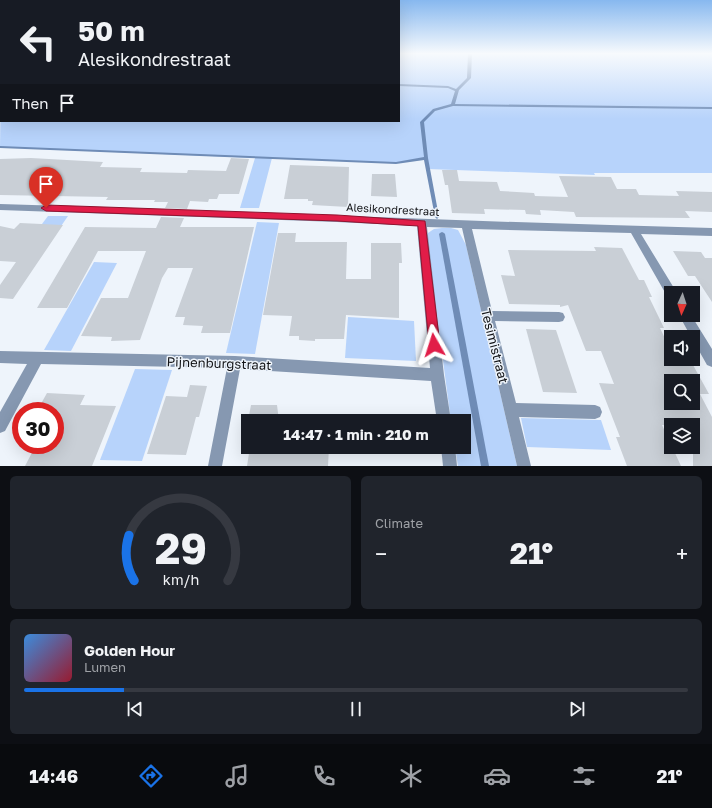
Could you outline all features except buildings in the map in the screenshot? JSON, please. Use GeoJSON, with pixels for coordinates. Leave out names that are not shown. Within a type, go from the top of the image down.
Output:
{"type":"FeatureCollection","features":[{"type":"Feature","properties":{"kind":"street","name":"Alesikondrestraat"},"geometry":{"type":"LineString","coordinates":[[0,207],[337,218],[466,225],[712,232]]}},
{"type":"Feature","properties":{"kind":"street"},"geometry":{"type":"LineString","coordinates":[[422,223],[443,414]]}},
{"type":"Feature","properties":{"kind":"street","name":"Tesimistraat"},"geometry":{"type":"LineString","coordinates":[[466,225],[524,466]]}},
{"type":"Feature","properties":{"kind":"street"},"geometry":{"type":"LineString","coordinates":[[633,229],[667,286]]}},
{"type":"Feature","properties":{"kind":"street"},"geometry":{"type":"LineString","coordinates":[[488,316],[559,317]]}},
{"type":"Feature","properties":{"kind":"street"},"geometry":{"type":"LineString","coordinates":[[688,322],[712,361]]}},
{"type":"Feature","properties":{"kind":"street","name":"Pijnenburgstraat"},"geometry":{"type":"LineString","coordinates":[[0,357],[235,362],[438,375]]}},
{"type":"Feature","properties":{"kind":"street"},"geometry":{"type":"LineString","coordinates":[[0,426],[37,358]]}},
{"type":"Feature","properties":{"kind":"street"},"geometry":{"type":"LineString","coordinates":[[215,466],[235,362]]}},
{"type":"Feature","properties":{"kind":"street"},"geometry":{"type":"LineString","coordinates":[[511,410],[595,412]]}},
{"type":"Feature","properties":{"kind":"street"},"geometry":{"type":"LineString","coordinates":[[449,454],[450,466]]}},
{"type":"Feature","properties":{"kind":"shaded area"},"geometry":{"type":"Polygon","coordinates":[[[400,76],[712,76],[712,173],[594,173],[595,175],[428,169],[426,158],[396,163],[272,158],[259,208],[240,208],[255,158],[0,147],[0,122],[400,122],[400,76]]]}},
{"type":"Feature","properties":{"kind":"shaded area"},"geometry":{"type":"Polygon","coordinates":[[[48,216],[68,216],[37,261],[15,260],[48,216]]]}},
{"type":"Feature","properties":{"kind":"shaded area"},"geometry":{"type":"Polygon","coordinates":[[[257,222],[279,223],[255,354],[226,353],[257,222]]]}},
{"type":"Feature","properties":{"kind":"shaded area"},"geometry":{"type":"Polygon","coordinates":[[[451,228],[458,230],[466,245],[517,466],[458,466],[456,454],[471,454],[471,414],[450,414],[427,239],[428,233],[434,229],[451,228]]]}},
{"type":"Feature","properties":{"kind":"shaded area"},"geometry":{"type":"Polygon","coordinates":[[[94,262],[117,263],[71,351],[44,350],[94,262]]]}},
{"type":"Feature","properties":{"kind":"shaded area"},"geometry":{"type":"Polygon","coordinates":[[[348,317],[414,321],[416,361],[345,358],[348,317]]]}},
{"type":"Feature","properties":{"kind":"shaded area"},"geometry":{"type":"Polygon","coordinates":[[[135,369],[172,370],[142,461],[100,460],[135,369]]]}},
{"type":"Feature","properties":{"kind":"shaded area"},"geometry":{"type":"Polygon","coordinates":[[[521,418],[601,420],[611,450],[527,447],[521,418]]]}},
{"type":"Feature","properties":{"kind":"waterway"},"geometry":{"type":"LineString","coordinates":[[457,90],[469,78],[469,76]]}},
{"type":"Feature","properties":{"kind":"waterway"},"geometry":{"type":"LineString","coordinates":[[400,85],[448,87],[457,90]]}},
{"type":"Feature","properties":{"kind":"waterway"},"geometry":{"type":"LineString","coordinates":[[453,105],[457,90]]}},
{"type":"Feature","properties":{"kind":"waterway"},"geometry":{"type":"LineString","coordinates":[[426,158],[422,122],[434,110],[453,105]]}},
{"type":"Feature","properties":{"kind":"waterway"},"geometry":{"type":"LineString","coordinates":[[453,105],[712,108]]}},
{"type":"Feature","properties":{"kind":"waterway"},"geometry":{"type":"LineString","coordinates":[[0,147],[396,163],[426,158]]}},
{"type":"Feature","properties":{"kind":"waterway"},"geometry":{"type":"LineString","coordinates":[[426,158],[437,217]]}},
{"type":"Feature","properties":{"kind":"waterway"},"geometry":{"type":"LineString","coordinates":[[442,234],[485,466]]}},
{"type":"Feature","properties":{"kind":"route"},"geometry":{"type":"LineString","coordinates":[[46,208],[337,218],[422,223],[434,345]]}}]}
